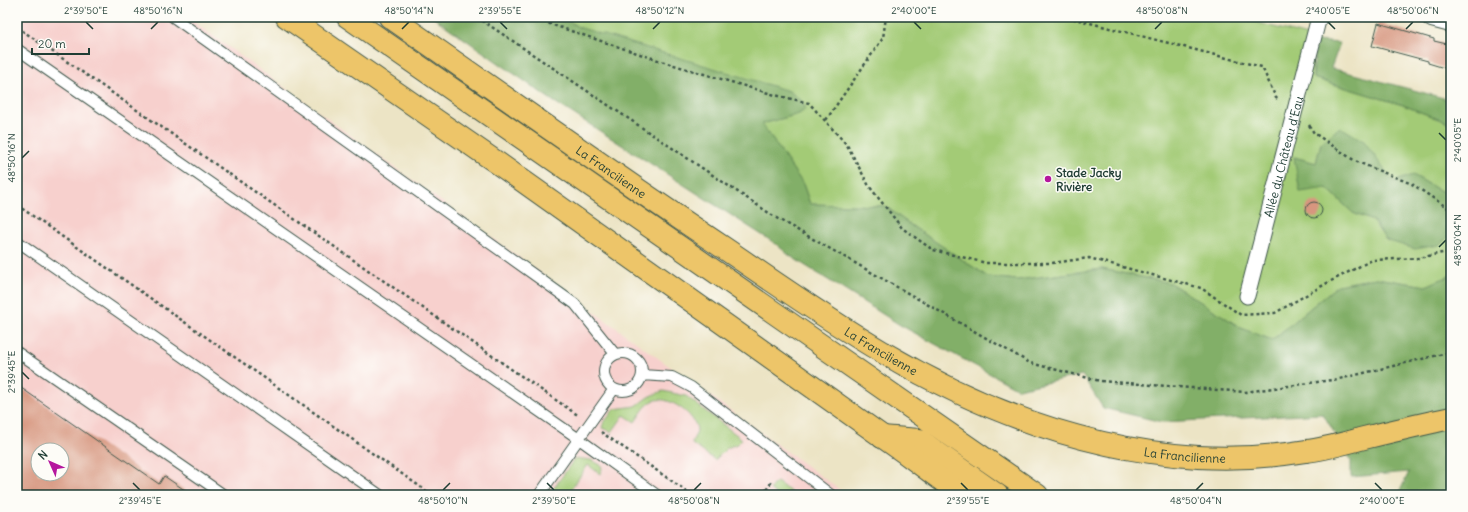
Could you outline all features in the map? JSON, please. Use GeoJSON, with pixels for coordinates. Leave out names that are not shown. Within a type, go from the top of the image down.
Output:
{"type":"FeatureCollection","features":[{"type":"Feature","properties":{"kind":"main road"},"geometry":{"type":"LineString","coordinates":[[287,17],[499,164],[962,495]]}},
{"type":"Feature","properties":{"kind":"main road"},"geometry":{"type":"LineString","coordinates":[[348,17],[1037,495]]}},
{"type":"Feature","properties":{"kind":"main road","name":"La Francilienne"},"geometry":{"type":"LineString","coordinates":[[390,17],[690,226],[883,353],[966,396],[1015,415],[1084,438],[1122,447],[1164,454],[1199,457],[1268,456],[1307,451],[1451,418]]}},
{"type":"Feature","properties":{"kind":"main road"},"geometry":{"type":"LineString","coordinates":[[882,437],[919,440],[996,495]]}},
{"type":"Feature","properties":{"kind":"street","name":"Allée du Château d'Eau"},"geometry":{"type":"LineString","coordinates":[[1247,296],[1319,17]]}},
{"type":"Feature","properties":{"kind":"street"},"geometry":{"type":"LineString","coordinates":[[1432,17],[1451,22]]}},
{"type":"Feature","properties":{"kind":"lane"},"geometry":{"type":"LineString","coordinates":[[173,17],[576,304],[615,354]]}},
{"type":"Feature","properties":{"kind":"lane"},"geometry":{"type":"LineString","coordinates":[[17,49],[657,495]]}},
{"type":"Feature","properties":{"kind":"lane"},"geometry":{"type":"LineString","coordinates":[[17,241],[380,495]]}},
{"type":"Feature","properties":{"kind":"lane"},"geometry":{"type":"LineString","coordinates":[[17,352],[224,495]]}},
{"type":"Feature","properties":{"kind":"lane"},"geometry":{"type":"LineString","coordinates":[[620,353],[632,355],[640,363],[642,375],[637,386],[626,391],[614,390],[609,386],[604,375],[606,363],[615,354],[620,353]]}},
{"type":"Feature","properties":{"kind":"lane"},"geometry":{"type":"LineString","coordinates":[[642,375],[672,377],[691,387],[831,495]]}},
{"type":"Feature","properties":{"kind":"lane"},"geometry":{"type":"LineString","coordinates":[[539,495],[614,390]]}},
{"type":"Feature","properties":{"kind":"path"},"geometry":{"type":"LineString","coordinates":[[477,17],[778,219],[1030,363],[1100,381],[1245,392],[1340,379],[1451,352]]}},
{"type":"Feature","properties":{"kind":"path"},"geometry":{"type":"LineString","coordinates":[[538,17],[550,24],[667,63],[775,95],[809,103],[826,120],[847,145],[869,186],[902,228],[933,250],[986,263],[1052,263],[1088,258],[1201,288],[1241,315],[1275,313],[1327,283],[1372,260],[1419,258],[1451,251]]}},
{"type":"Feature","properties":{"kind":"path"},"geometry":{"type":"LineString","coordinates":[[826,120],[883,38],[886,17]]}},
{"type":"Feature","properties":{"kind":"path"},"geometry":{"type":"LineString","coordinates":[[1067,17],[1262,67],[1276,98],[1306,118],[1314,132],[1355,161],[1412,184],[1451,210]]}},
{"type":"Feature","properties":{"kind":"path"},"geometry":{"type":"LineString","coordinates":[[17,27],[692,495]]}},
{"type":"Feature","properties":{"kind":"path"},"geometry":{"type":"LineString","coordinates":[[17,206],[432,495]]}},
{"type":"Feature","properties":{"kind":"path"},"geometry":{"type":"LineString","coordinates":[[762,495],[772,481]]}},
{"type":"Feature","properties":{"kind":"shaded area"},"geometry":{"type":"Polygon","coordinates":[[[17,17],[187,17],[847,495],[17,495],[17,17]]]}},
{"type":"Feature","properties":{"kind":"green space"},"geometry":{"type":"Polygon","coordinates":[[[433,17],[563,17],[578,27],[789,91],[802,101],[806,109],[799,114],[762,124],[803,184],[810,204],[885,206],[988,277],[1017,280],[1102,269],[1170,283],[1241,328],[1272,340],[1338,285],[1376,278],[1426,286],[1451,275],[1451,495],[1398,495],[1409,472],[1351,477],[1351,460],[1323,414],[1162,422],[1103,408],[1082,375],[1018,389],[900,325],[790,256],[776,244],[553,101],[433,17]]]}},
{"type":"Feature","properties":{"kind":"green space","name":"Stade Jacky Rivière"},"geometry":{"type":"Polygon","coordinates":[[[563,17],[1237,17],[1311,37],[1313,78],[1403,105],[1451,124],[1451,195],[1413,175],[1393,183],[1383,170],[1321,143],[1316,163],[1294,157],[1353,213],[1373,221],[1386,240],[1439,245],[1451,234],[1451,275],[1426,286],[1376,278],[1338,285],[1272,340],[1241,328],[1170,283],[1102,269],[1017,280],[988,277],[885,206],[810,204],[803,184],[762,124],[799,114],[578,27],[563,17]]]}},
{"type":"Feature","properties":{"kind":"green space"},"geometry":{"type":"Polygon","coordinates":[[[1316,41],[1340,43],[1331,68],[1451,100],[1451,124],[1403,105],[1313,78],[1316,41]]]}},
{"type":"Feature","properties":{"kind":"green space"},"geometry":{"type":"Polygon","coordinates":[[[1340,127],[1364,141],[1393,182],[1413,175],[1451,195],[1451,234],[1439,245],[1415,249],[1386,240],[1373,221],[1353,213],[1327,188],[1300,192],[1294,157],[1316,163],[1321,143],[1340,127]]]}},
{"type":"Feature","properties":{"kind":"green space"},"geometry":{"type":"Polygon","coordinates":[[[663,391],[686,396],[742,439],[737,444],[727,448],[715,460],[692,444],[697,430],[692,418],[680,407],[666,400],[653,401],[643,410],[635,422],[624,415],[612,432],[602,428],[603,424],[614,409],[636,406],[648,397],[663,391]]]}},
{"type":"Feature","properties":{"kind":"green space"},"geometry":{"type":"Polygon","coordinates":[[[575,458],[591,460],[601,465],[602,469],[600,474],[588,465],[567,495],[549,495],[575,458]]]}},
{"type":"Feature","properties":{"kind":"green space"},"geometry":{"type":"Polygon","coordinates":[[[777,482],[795,495],[777,495],[770,489],[777,482]]]}},
{"type":"Feature","properties":{"kind":"building"},"geometry":{"type":"Polygon","coordinates":[[[1378,23],[1451,45],[1451,70],[1428,63],[1428,61],[1372,46],[1378,23]]]}},
{"type":"Feature","properties":{"kind":"building"},"geometry":{"type":"Polygon","coordinates":[[[1314,202],[1320,204],[1322,210],[1320,216],[1314,218],[1308,216],[1306,210],[1308,204],[1314,202]]]}},
{"type":"Feature","properties":{"kind":"building"},"geometry":{"type":"Polygon","coordinates":[[[17,385],[159,484],[164,476],[192,495],[17,495],[17,385]]]}},
{"type":"Feature","properties":{"kind":"place","name":"Stade Jacky Rivière"},"geometry":{"type":"Point","coordinates":[1048,179]}}]}
